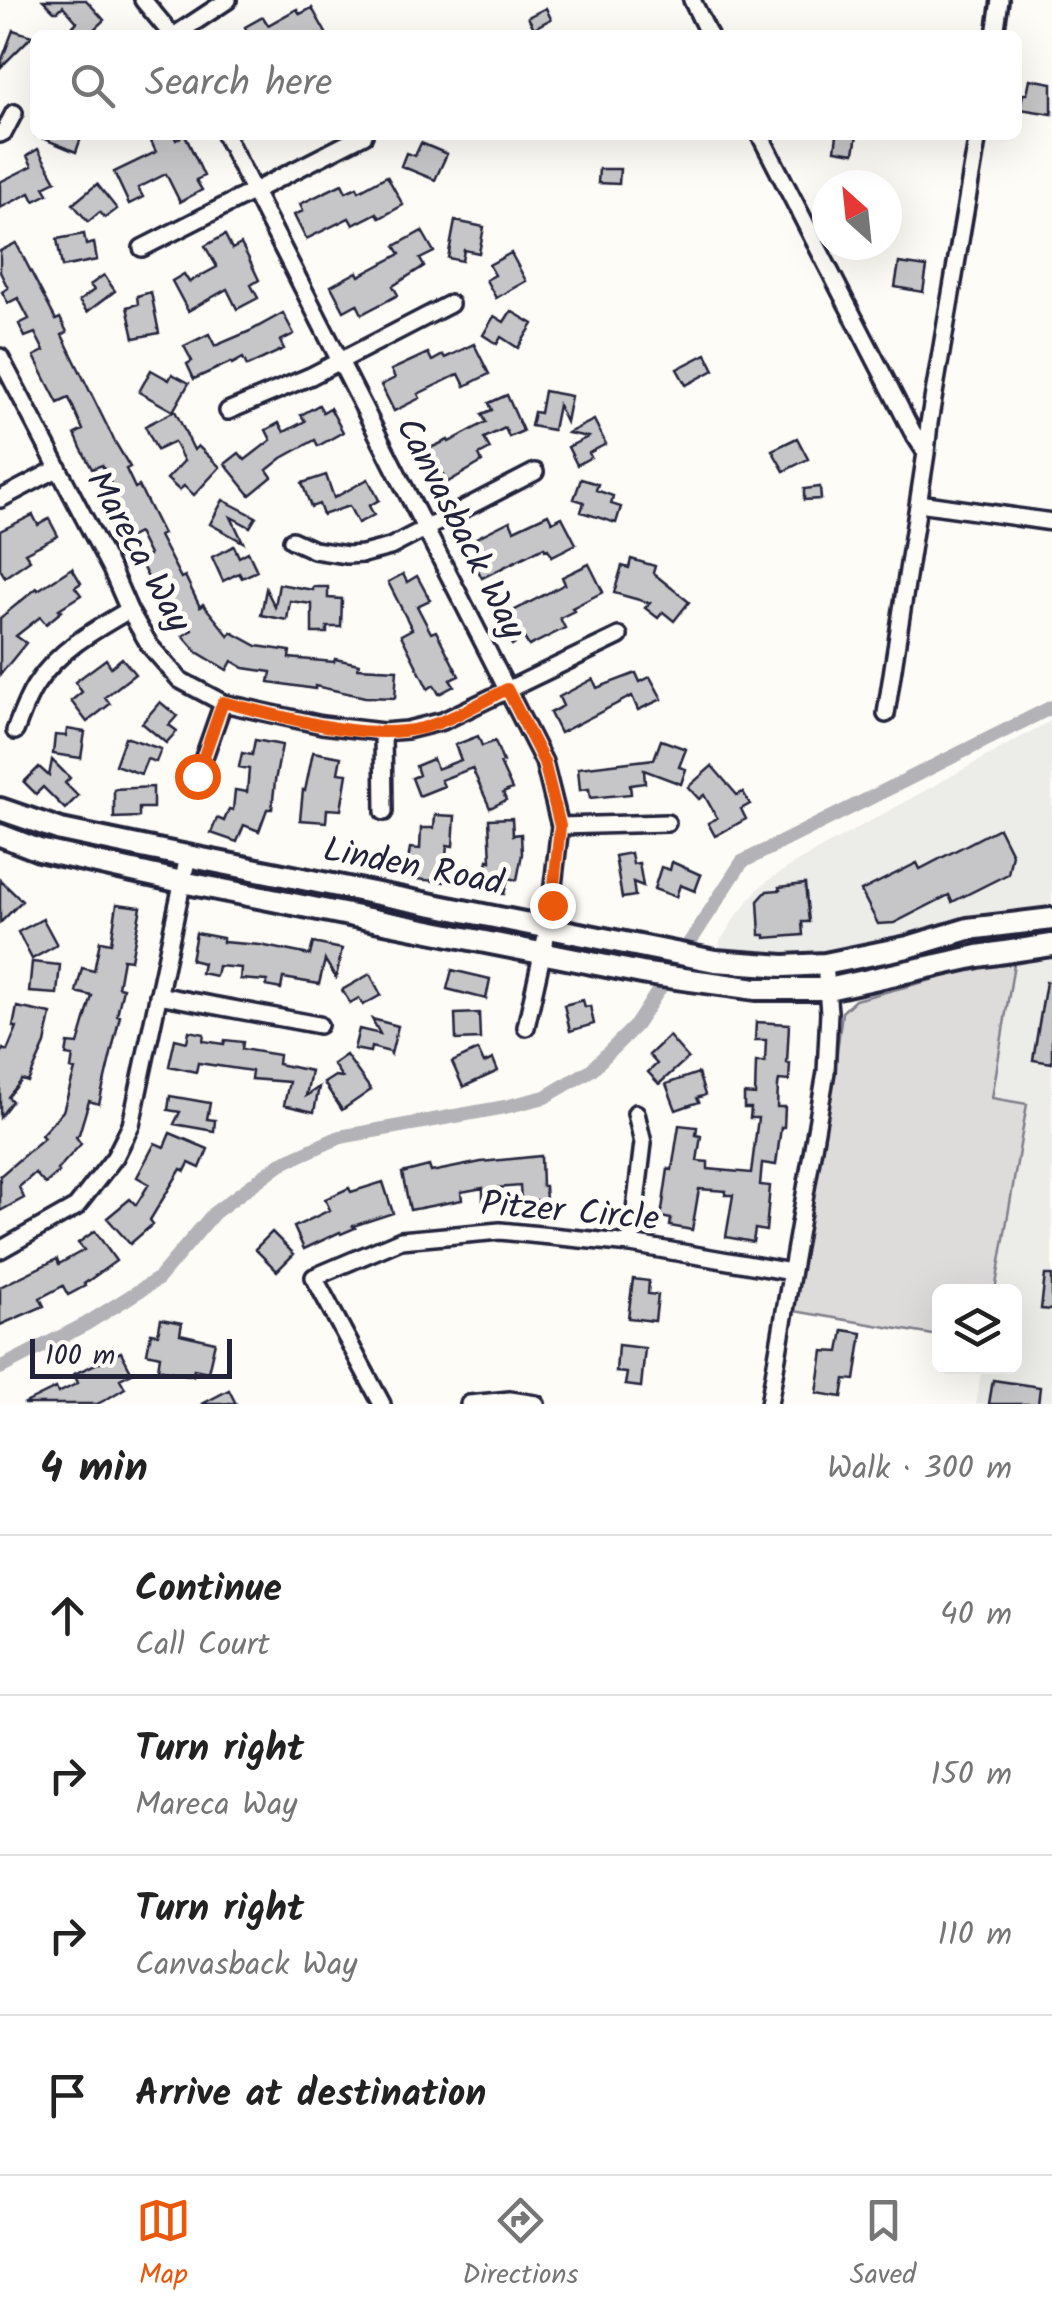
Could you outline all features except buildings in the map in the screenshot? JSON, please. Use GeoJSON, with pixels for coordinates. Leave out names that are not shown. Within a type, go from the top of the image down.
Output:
{"type":"FeatureCollection","features":[{"type":"Feature","properties":{"kind":"street"},"geometry":{"type":"LineString","coordinates":[[143,0],[169,30]]}},
{"type":"Feature","properties":{"kind":"street"},"geometry":{"type":"LineString","coordinates":[[181,30],[228,0]]}},
{"type":"Feature","properties":{"kind":"street"},"geometry":{"type":"LineString","coordinates":[[692,0],[707,30]]}},
{"type":"Feature","properties":{"kind":"street"},"geometry":{"type":"LineString","coordinates":[[996,30],[1000,0]]}},
{"type":"Feature","properties":{"kind":"street"},"geometry":{"type":"LineString","coordinates":[[0,134],[14,113]]}},
{"type":"Feature","properties":{"kind":"street","name":"Canvasback Way"},"geometry":{"type":"LineString","coordinates":[[228,140],[544,762],[560,826],[548,928],[526,1027]]}},
{"type":"Feature","properties":{"kind":"street"},"geometry":{"type":"LineString","coordinates":[[142,248],[354,140]]}},
{"type":"Feature","properties":{"kind":"street"},"geometry":{"type":"LineString","coordinates":[[763,140],[926,453]]}},
{"type":"Feature","properties":{"kind":"street"},"geometry":{"type":"LineString","coordinates":[[886,714],[932,405],[977,140]]}},
{"type":"Feature","properties":{"kind":"street"},"geometry":{"type":"LineString","coordinates":[[228,411],[311,376],[450,304]]}},
{"type":"Feature","properties":{"kind":"street","name":"Mareca Way"},"geometry":{"type":"LineString","coordinates":[[0,356],[150,646],[180,680],[223,702],[322,725],[382,732],[425,727],[619,636]]}},
{"type":"Feature","properties":{"kind":"street"},"geometry":{"type":"LineString","coordinates":[[0,499],[57,469]]}},
{"type":"Feature","properties":{"kind":"street"},"geometry":{"type":"LineString","coordinates":[[292,540],[314,550],[363,554],[390,546],[535,472]]}},
{"type":"Feature","properties":{"kind":"street"},"geometry":{"type":"LineString","coordinates":[[919,503],[1052,522]]}},
{"type":"Feature","properties":{"kind":"street"},"geometry":{"type":"LineString","coordinates":[[14,730],[35,686],[54,661],[90,632],[129,610]]}},
{"type":"Feature","properties":{"kind":"street"},"geometry":{"type":"LineString","coordinates":[[197,776],[223,702]]}},
{"type":"Feature","properties":{"kind":"street"},"geometry":{"type":"LineString","coordinates":[[382,732],[384,812]]}},
{"type":"Feature","properties":{"kind":"street","name":"Linden Road"},"geometry":{"type":"LineString","coordinates":[[0,809],[61,830],[188,856],[702,958],[767,965],[826,964],[908,947],[968,929],[1052,919]]}},
{"type":"Feature","properties":{"kind":"street"},"geometry":{"type":"LineString","coordinates":[[560,826],[667,822]]}},
{"type":"Feature","properties":{"kind":"street","name":"Linden Road"},"geometry":{"type":"LineString","coordinates":[[0,835],[39,850],[182,882],[648,974],[756,990],[828,989],[978,956],[1052,945]]}},
{"type":"Feature","properties":{"kind":"street"},"geometry":{"type":"LineString","coordinates":[[0,1250],[76,1207],[115,1157],[131,1125],[188,856]]}},
{"type":"Feature","properties":{"kind":"street"},"geometry":{"type":"LineString","coordinates":[[770,1404],[826,1072],[826,964]]}},
{"type":"Feature","properties":{"kind":"street"},"geometry":{"type":"LineString","coordinates":[[158,995],[319,1026]]}},
{"type":"Feature","properties":{"kind":"street"},"geometry":{"type":"LineString","coordinates":[[631,1244],[642,1143],[636,1113]]}},
{"type":"Feature","properties":{"kind":"street","name":"Pitzer Circle"},"geometry":{"type":"LineString","coordinates":[[382,1404],[314,1277],[401,1240],[500,1232],[631,1244],[791,1272]]}},
{"type":"Feature","properties":{"kind":"street"},"geometry":{"type":"LineString","coordinates":[[470,1404],[510,1400],[536,1404]]}},
{"type":"Feature","properties":{"kind":"shaded area"},"geometry":{"type":"Polygon","coordinates":[[[1052,720],[1052,912],[944,925],[832,951],[762,955],[719,947],[735,918],[769,880],[1052,720]]]}},
{"type":"Feature","properties":{"kind":"shaded area"},"geometry":{"type":"Polygon","coordinates":[[[1052,960],[1052,1404],[976,1404],[981,1374],[1022,1374],[1022,1284],[996,1284],[1026,1105],[991,1099],[1014,964],[1052,960]]]}},
{"type":"Feature","properties":{"kind":"shaded area"},"geometry":{"type":"Polygon","coordinates":[[[1014,964],[992,1098],[1027,1104],[996,1284],[932,1284],[932,1335],[794,1311],[842,1012],[855,1000],[977,968],[1014,964]]]}},
{"type":"Feature","properties":{"kind":"waterway"},"geometry":{"type":"LineString","coordinates":[[0,1368],[86,1324],[158,1279],[214,1213],[280,1164],[340,1137],[545,1097],[591,1070],[636,1025],[742,862],[1052,707]]}},
{"type":"Feature","properties":{"kind":"route"},"geometry":{"type":"LineString","coordinates":[[197,776],[223,702],[322,725],[382,732],[443,721],[507,689],[544,762],[560,826],[552,905]]}}]}
